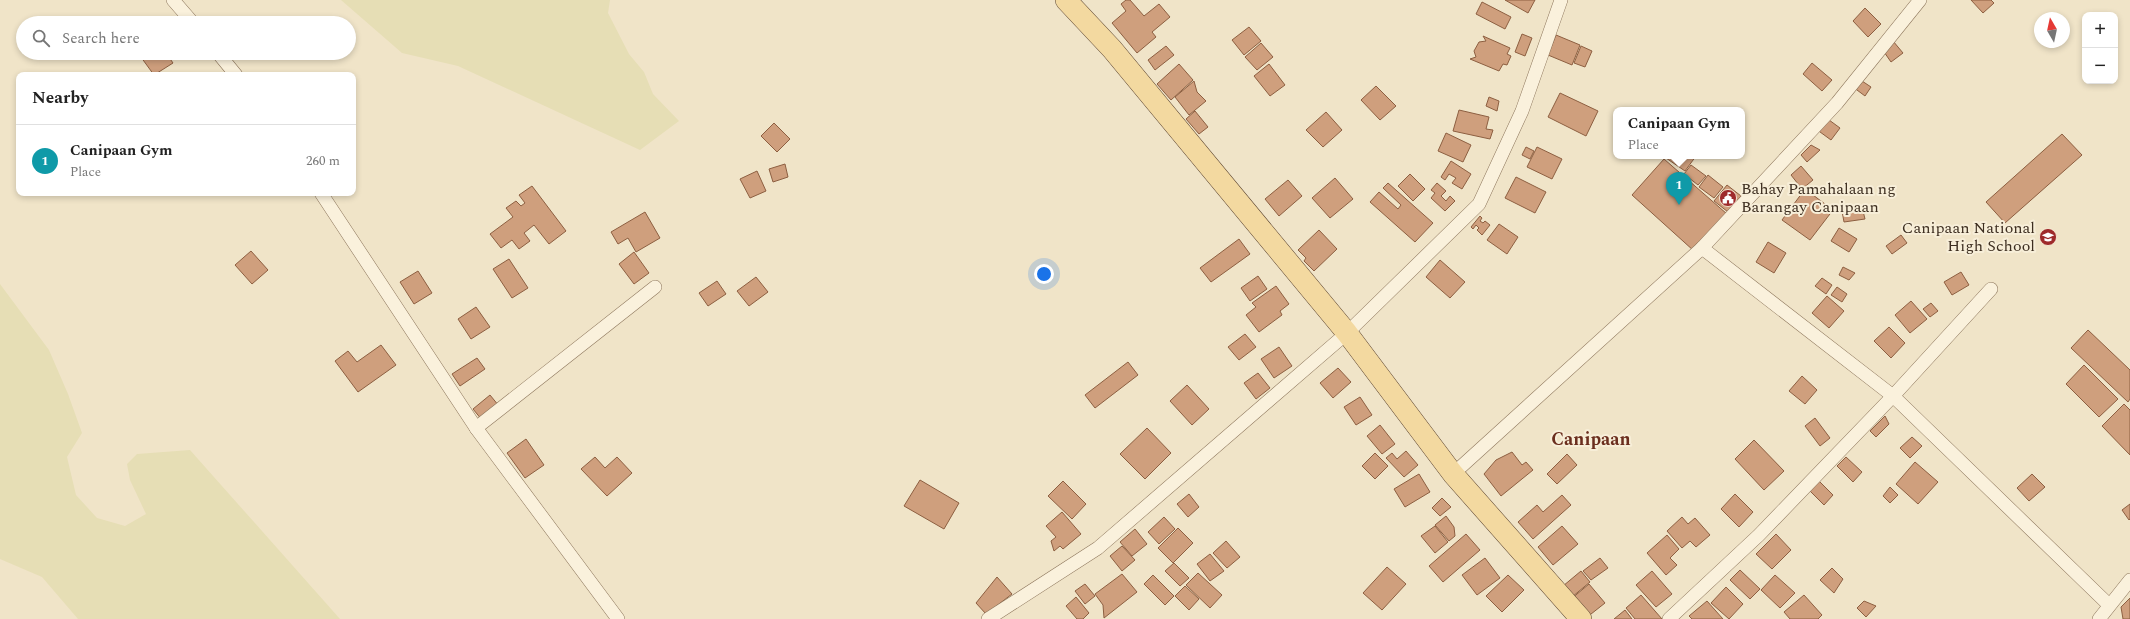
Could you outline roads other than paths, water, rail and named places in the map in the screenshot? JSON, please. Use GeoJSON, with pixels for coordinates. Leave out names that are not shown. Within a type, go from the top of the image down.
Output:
{"type":"FeatureCollection","features":[{"type":"Feature","properties":{"kind":"main road"},"geometry":{"type":"LineString","coordinates":[[1066,0],[1112,49],[1347,333],[1453,474],[1581,619]]}},
{"type":"Feature","properties":{"kind":"street"},"geometry":{"type":"LineString","coordinates":[[173,0],[187,16]]}},
{"type":"Feature","properties":{"kind":"street"},"geometry":{"type":"LineString","coordinates":[[988,619],[1098,548],[1347,333],[1479,204],[1522,111],[1561,0]]}},
{"type":"Feature","properties":{"kind":"street"},"geometry":{"type":"LineString","coordinates":[[1453,474],[1702,248],[1836,103],[1920,0]]}},
{"type":"Feature","properties":{"kind":"street"},"geometry":{"type":"LineString","coordinates":[[224,60],[234,72]]}},
{"type":"Feature","properties":{"kind":"street"},"geometry":{"type":"LineString","coordinates":[[323,196],[476,428],[618,619]]}},
{"type":"Feature","properties":{"kind":"street"},"geometry":{"type":"LineString","coordinates":[[1702,248],[1893,396],[2109,605]]}},
{"type":"Feature","properties":{"kind":"street"},"geometry":{"type":"LineString","coordinates":[[476,428],[655,287]]}},
{"type":"Feature","properties":{"kind":"street"},"geometry":{"type":"LineString","coordinates":[[1669,619],[1759,535],[1893,396],[1991,289]]}},
{"type":"Feature","properties":{"kind":"street"},"geometry":{"type":"LineString","coordinates":[[2099,619],[2130,580]]}},
{"type":"Feature","properties":{"kind":"place","name":"Bahay Pamahalaan ng Barangay Canipaan"},"geometry":{"type":"Point","coordinates":[1728,198]}},
{"type":"Feature","properties":{"kind":"place","name":"Canipaan Gym"},"geometry":{"type":"Point","coordinates":[1679,205]}},
{"type":"Feature","properties":{"kind":"place","name":"Canipaan National High School"},"geometry":{"type":"Point","coordinates":[2048,237]}},
{"type":"Feature","properties":{"kind":"district","name":"Canipaan"},"geometry":{"type":"Point","coordinates":[1591,439]}}]}
